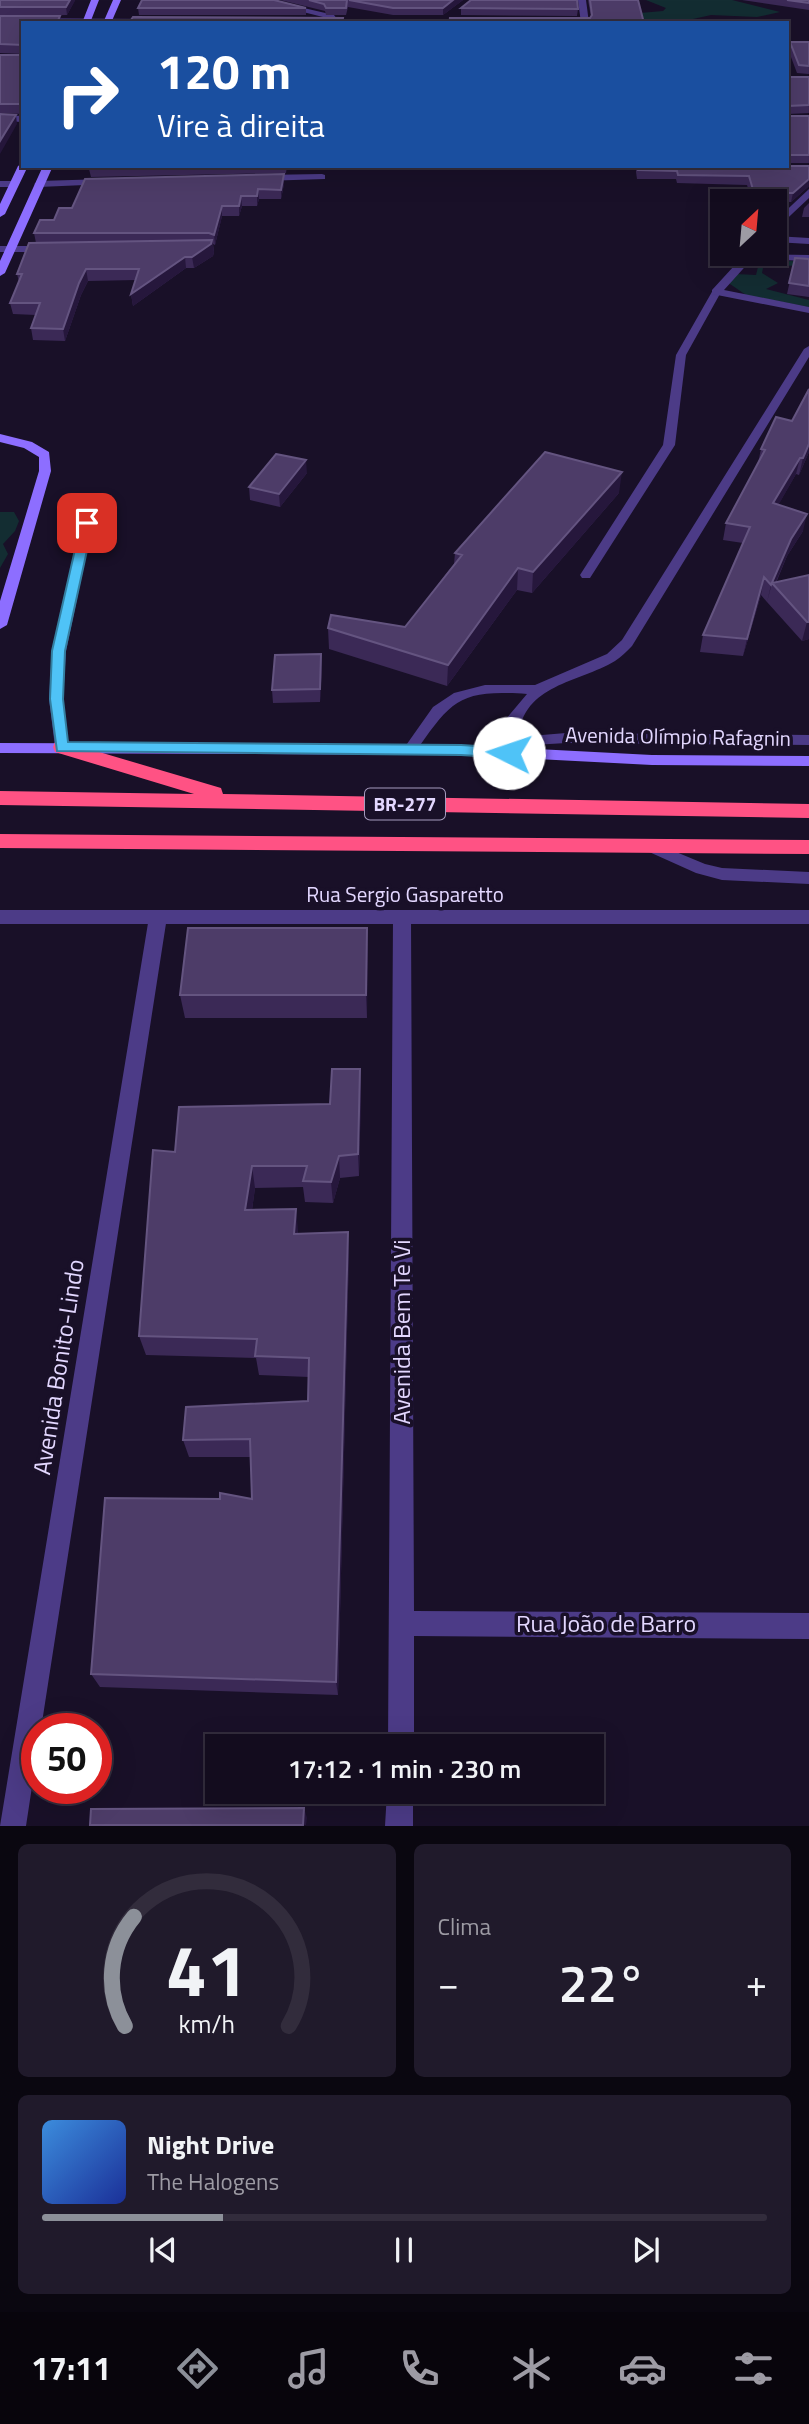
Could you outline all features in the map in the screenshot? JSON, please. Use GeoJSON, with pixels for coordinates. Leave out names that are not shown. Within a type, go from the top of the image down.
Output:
{"type":"FeatureCollection","features":[{"type":"Feature","properties":{"kind":"highway"},"geometry":{"type":"LineString","coordinates":[[62,747],[236,799]]}},
{"type":"Feature","properties":{"kind":"highway","name":"BR-277"},"geometry":{"type":"LineString","coordinates":[[0,798],[236,799],[659,810],[809,811]]}},
{"type":"Feature","properties":{"kind":"highway","name":"BR-277"},"geometry":{"type":"LineString","coordinates":[[0,841],[809,847]]}},
{"type":"Feature","properties":{"kind":"main road"},"geometry":{"type":"LineString","coordinates":[[86,21],[96,0]]}},
{"type":"Feature","properties":{"kind":"main road"},"geometry":{"type":"LineString","coordinates":[[107,21],[117,0]]}},
{"type":"Feature","properties":{"kind":"main road"},"geometry":{"type":"LineString","coordinates":[[0,214],[22,168],[47,168],[5,249],[0,273]]}},
{"type":"Feature","properties":{"kind":"main road"},"geometry":{"type":"LineString","coordinates":[[0,438],[28,444],[44,455],[45,471],[0,625]]}},
{"type":"Feature","properties":{"kind":"main road","name":"Avenida Olímpio Rafagnin"},"geometry":{"type":"LineString","coordinates":[[0,748],[410,751],[510,747],[652,760],[809,761]]}},
{"type":"Feature","properties":{"kind":"street"},"geometry":{"type":"LineString","coordinates":[[259,0],[354,21]]}},
{"type":"Feature","properties":{"kind":"street"},"geometry":{"type":"LineString","coordinates":[[582,0],[585,21]]}},
{"type":"Feature","properties":{"kind":"street"},"geometry":{"type":"LineString","coordinates":[[446,21],[467,1]]}},
{"type":"Feature","properties":{"kind":"street"},"geometry":{"type":"LineString","coordinates":[[0,20],[43,21]]}},
{"type":"Feature","properties":{"kind":"street"},"geometry":{"type":"LineString","coordinates":[[299,21],[488,21]]}},
{"type":"Feature","properties":{"kind":"street"},"geometry":{"type":"LineString","coordinates":[[0,118],[21,119]]}},
{"type":"Feature","properties":{"kind":"street"},"geometry":{"type":"LineString","coordinates":[[257,178],[322,177]]}},
{"type":"Feature","properties":{"kind":"street"},"geometry":{"type":"LineString","coordinates":[[39,184],[111,182]]}},
{"type":"Feature","properties":{"kind":"street"},"geometry":{"type":"LineString","coordinates":[[0,184],[14,184]]}},
{"type":"Feature","properties":{"kind":"street"},"geometry":{"type":"LineString","coordinates":[[788,214],[809,192]]}},
{"type":"Feature","properties":{"kind":"street"},"geometry":{"type":"LineString","coordinates":[[788,240],[809,241]]}},
{"type":"Feature","properties":{"kind":"street"},"geometry":{"type":"LineString","coordinates":[[5,249],[64,249]]}},
{"type":"Feature","properties":{"kind":"street"},"geometry":{"type":"LineString","coordinates":[[788,257],[809,258]]}},
{"type":"Feature","properties":{"kind":"street"},"geometry":{"type":"LineString","coordinates":[[716,292],[740,266]]}},
{"type":"Feature","properties":{"kind":"street"},"geometry":{"type":"LineString","coordinates":[[716,292],[809,310]]}},
{"type":"Feature","properties":{"kind":"street","name":"Rua Sergio Gasparetto"},"geometry":{"type":"LineString","coordinates":[[0,917],[809,917]]}},
{"type":"Feature","properties":{"kind":"street","name":"Avenida Bonito-Lindo"},"geometry":{"type":"LineString","coordinates":[[12,1825],[158,917]]}},
{"type":"Feature","properties":{"kind":"street","name":"Avenida Bem Te Vi"},"geometry":{"type":"LineString","coordinates":[[401,1734],[402,918]]}},
{"type":"Feature","properties":{"kind":"street","name":"Rua João de Barro"},"geometry":{"type":"LineString","coordinates":[[403,1623],[809,1626]]}},
{"type":"Feature","properties":{"kind":"street"},"geometry":{"type":"LineString","coordinates":[[399,1825],[400,1804]]}},
{"type":"Feature","properties":{"kind":"lane"},"geometry":{"type":"LineString","coordinates":[[586,575],[668,445],[681,355],[716,292]]}},
{"type":"Feature","properties":{"kind":"lane"},"geometry":{"type":"LineString","coordinates":[[809,349],[627,643],[612,657],[537,691],[513,719],[510,747],[566,738],[809,740]]}},
{"type":"Feature","properties":{"kind":"lane"},"geometry":{"type":"LineString","coordinates":[[62,747],[57,699],[59,651],[87,523]]}},
{"type":"Feature","properties":{"kind":"lane"},"geometry":{"type":"LineString","coordinates":[[410,751],[439,709],[457,697],[505,687],[537,691]]}},
{"type":"Feature","properties":{"kind":"lane"},"geometry":{"type":"LineString","coordinates":[[652,846],[701,869],[722,874],[809,878]]}},
{"type":"Feature","properties":{"kind":"green space"},"geometry":{"type":"Polygon","coordinates":[[[646,0],[732,0],[780,12],[757,17],[711,15],[684,21],[646,21],[640,13],[663,11],[666,8],[646,0]]]}},
{"type":"Feature","properties":{"kind":"green space"},"geometry":{"type":"Polygon","coordinates":[[[788,261],[802,263],[800,266],[788,266],[788,261]]]}},
{"type":"Feature","properties":{"kind":"green space"},"geometry":{"type":"Polygon","coordinates":[[[758,266],[766,266],[762,273],[778,283],[766,289],[809,300],[809,307],[746,295],[729,281],[736,274],[756,275],[758,266]]]}},
{"type":"Feature","properties":{"kind":"green space"},"geometry":{"type":"Polygon","coordinates":[[[0,512],[14,512],[19,521],[15,531],[3,544],[8,554],[0,568],[0,512]]]}},
{"type":"Feature","properties":{"kind":"building"},"geometry":{"type":"Polygon","coordinates":[[[0,0],[70,0],[66,7],[0,7],[0,0]]]}},
{"type":"Feature","properties":{"kind":"building"},"geometry":{"type":"Polygon","coordinates":[[[142,0],[274,0],[306,8],[138,8],[142,0]]]}},
{"type":"Feature","properties":{"kind":"building"},"geometry":{"type":"Polygon","coordinates":[[[309,0],[347,0],[346,8],[326,8],[324,4],[309,0]]]}},
{"type":"Feature","properties":{"kind":"building"},"geometry":{"type":"Polygon","coordinates":[[[349,0],[453,0],[443,8],[393,8],[349,0]]]}},
{"type":"Feature","properties":{"kind":"building"},"geometry":{"type":"Polygon","coordinates":[[[471,0],[577,0],[578,9],[461,8],[471,0]]]}},
{"type":"Feature","properties":{"kind":"building"},"geometry":{"type":"Polygon","coordinates":[[[590,0],[638,0],[643,21],[466,21],[449,18],[590,18],[590,0]]]}},
{"type":"Feature","properties":{"kind":"building"},"geometry":{"type":"Polygon","coordinates":[[[787,0],[809,0],[809,3],[787,0]]]}},
{"type":"Feature","properties":{"kind":"building"},"geometry":{"type":"Polygon","coordinates":[[[0,16],[60,16],[58,21],[21,21],[21,45],[0,44],[0,16]]]}},
{"type":"Feature","properties":{"kind":"building"},"geometry":{"type":"Polygon","coordinates":[[[133,17],[343,18],[342,21],[130,21],[133,17]]]}},
{"type":"Feature","properties":{"kind":"building"},"geometry":{"type":"Polygon","coordinates":[[[790,42],[809,42],[809,66],[799,65],[790,42]]]}},
{"type":"Feature","properties":{"kind":"building"},"geometry":{"type":"Polygon","coordinates":[[[0,55],[21,55],[21,104],[0,104],[0,55]]]}},
{"type":"Feature","properties":{"kind":"building"},"geometry":{"type":"Polygon","coordinates":[[[789,77],[809,77],[809,105],[789,106],[789,77]]]}},
{"type":"Feature","properties":{"kind":"building"},"geometry":{"type":"Polygon","coordinates":[[[0,114],[16,115],[0,141],[0,114]]]}},
{"type":"Feature","properties":{"kind":"building"},"geometry":{"type":"Polygon","coordinates":[[[789,115],[809,116],[809,155],[789,155],[789,115]]]}},
{"type":"Feature","properties":{"kind":"building"},"geometry":{"type":"Polygon","coordinates":[[[809,166],[809,179],[793,193],[788,193],[788,189],[753,189],[749,176],[678,175],[677,171],[638,168],[809,166]]]}},
{"type":"Feature","properties":{"kind":"building"},"geometry":{"type":"Polygon","coordinates":[[[284,174],[281,190],[258,189],[257,196],[241,196],[239,206],[222,206],[214,235],[34,233],[40,220],[54,220],[59,208],[72,208],[85,179],[284,174]]]}},
{"type":"Feature","properties":{"kind":"building"},"geometry":{"type":"Polygon","coordinates":[[[212,240],[211,244],[192,257],[185,257],[131,294],[139,269],[86,269],[63,329],[31,328],[40,303],[10,303],[22,274],[17,274],[29,243],[212,240]]]}},
{"type":"Feature","properties":{"kind":"building"},"geometry":{"type":"Polygon","coordinates":[[[795,258],[809,259],[809,286],[789,283],[795,258]]]}},
{"type":"Feature","properties":{"kind":"building"},"geometry":{"type":"Polygon","coordinates":[[[809,389],[809,444],[803,458],[800,458],[773,503],[807,514],[791,539],[771,585],[764,577],[747,639],[703,635],[750,527],[726,523],[765,450],[761,449],[776,417],[792,421],[809,389]]]}},
{"type":"Feature","properties":{"kind":"building"},"geometry":{"type":"Polygon","coordinates":[[[545,452],[622,472],[533,572],[518,568],[448,665],[328,628],[331,615],[405,627],[462,555],[455,553],[545,452]]]}},
{"type":"Feature","properties":{"kind":"building"},"geometry":{"type":"Polygon","coordinates":[[[276,454],[306,460],[279,494],[249,487],[276,454]]]}},
{"type":"Feature","properties":{"kind":"building"},"geometry":{"type":"Polygon","coordinates":[[[809,575],[809,622],[807,622],[772,583],[809,575]]]}},
{"type":"Feature","properties":{"kind":"building"},"geometry":{"type":"Polygon","coordinates":[[[321,654],[320,689],[272,690],[275,655],[321,654]]]}},
{"type":"Feature","properties":{"kind":"building"},"geometry":{"type":"Polygon","coordinates":[[[188,928],[367,928],[366,995],[180,995],[188,928]]]}},
{"type":"Feature","properties":{"kind":"building"},"geometry":{"type":"Polygon","coordinates":[[[332,1069],[360,1069],[358,1154],[339,1156],[331,1182],[303,1181],[307,1166],[252,1166],[245,1210],[296,1209],[294,1234],[348,1232],[336,1682],[91,1674],[105,1498],[220,1499],[220,1493],[252,1499],[250,1439],[183,1440],[186,1407],[308,1401],[309,1358],[255,1356],[257,1339],[139,1336],[153,1150],[175,1152],[179,1107],[330,1104],[332,1069]]]}},
{"type":"Feature","properties":{"kind":"building"},"geometry":{"type":"Polygon","coordinates":[[[304,1808],[303,1825],[90,1825],[91,1809],[304,1808]]]}},
{"type":"Feature","properties":{"kind":"route"},"geometry":{"type":"LineString","coordinates":[[87,523],[59,651],[57,699],[62,747],[461,750],[509,753]]}}]}
